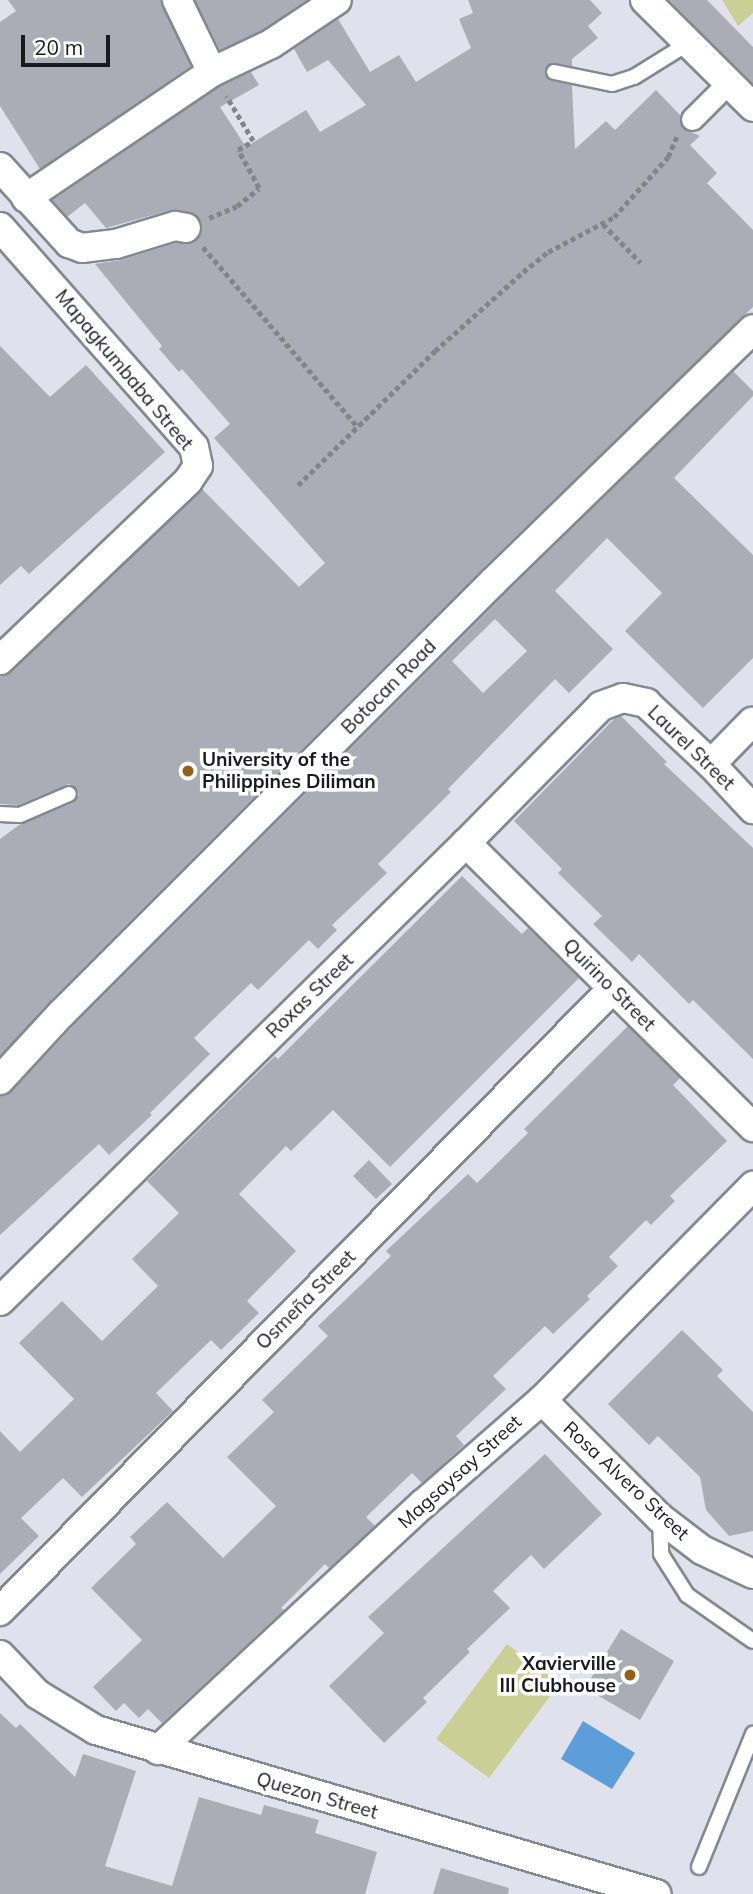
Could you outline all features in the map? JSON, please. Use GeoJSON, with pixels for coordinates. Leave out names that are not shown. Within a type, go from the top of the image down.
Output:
{"type":"FeatureCollection","features":[{"type":"Feature","properties":{"kind":"street"},"geometry":{"type":"LineString","coordinates":[[177,0],[212,72]]}},
{"type":"Feature","properties":{"kind":"street"},"geometry":{"type":"LineString","coordinates":[[26,198],[212,72],[271,44],[337,0]]}},
{"type":"Feature","properties":{"kind":"street"},"geometry":{"type":"LineString","coordinates":[[645,0],[753,107]]}},
{"type":"Feature","properties":{"kind":"street"},"geometry":{"type":"LineString","coordinates":[[692,119],[727,84]]}},
{"type":"Feature","properties":{"kind":"street"},"geometry":{"type":"LineString","coordinates":[[0,167],[69,243],[82,248],[116,244],[175,226],[186,228]]}},
{"type":"Feature","properties":{"kind":"street","name":"Mapagkumbaba Street"},"geometry":{"type":"LineString","coordinates":[[0,227],[194,447],[198,466],[188,481],[0,660]]}},
{"type":"Feature","properties":{"kind":"street","name":"Botocan Road"},"geometry":{"type":"LineString","coordinates":[[0,1080],[61,1014],[475,601],[753,329]]}},
{"type":"Feature","properties":{"kind":"street","name":"Laurel Street"},"geometry":{"type":"LineString","coordinates":[[624,698],[646,703],[711,764],[753,809]]}},
{"type":"Feature","properties":{"kind":"street","name":"Roxas Street"},"geometry":{"type":"LineString","coordinates":[[0,1301],[466,843],[601,706],[624,698]]}},
{"type":"Feature","properties":{"kind":"street"},"geometry":{"type":"LineString","coordinates":[[711,764],[752,722]]}},
{"type":"Feature","properties":{"kind":"street","name":"Quirino Street"},"geometry":{"type":"LineString","coordinates":[[466,843],[753,1126]]}},
{"type":"Feature","properties":{"kind":"street","name":"Osmeña Street"},"geometry":{"type":"LineString","coordinates":[[0,1611],[612,989]]}},
{"type":"Feature","properties":{"kind":"street","name":"Magsaysay Street"},"geometry":{"type":"LineString","coordinates":[[158,1750],[423,1504],[541,1399],[753,1186]]}},
{"type":"Feature","properties":{"kind":"street","name":"Rosa Alvero Street"},"geometry":{"type":"LineString","coordinates":[[541,1399],[660,1518],[702,1550],[750,1568]]}},
{"type":"Feature","properties":{"kind":"street","name":"Quezon Street"},"geometry":{"type":"LineString","coordinates":[[0,1655],[37,1695],[96,1730],[656,1894]]}},
{"type":"Feature","properties":{"kind":"lane"},"geometry":{"type":"LineString","coordinates":[[554,72],[612,84],[634,77],[687,44]]}},
{"type":"Feature","properties":{"kind":"lane"},"geometry":{"type":"LineString","coordinates":[[0,814],[20,816],[69,794]]}},
{"type":"Feature","properties":{"kind":"lane"},"geometry":{"type":"LineString","coordinates":[[660,1518],[661,1554],[687,1595],[753,1641]]}},
{"type":"Feature","properties":{"kind":"lane"},"geometry":{"type":"LineString","coordinates":[[699,1867],[753,1734]]}},
{"type":"Feature","properties":{"kind":"path"},"geometry":{"type":"LineString","coordinates":[[212,72],[253,141],[238,150],[259,188],[237,206],[186,228],[358,427]]}},
{"type":"Feature","properties":{"kind":"path"},"geometry":{"type":"LineString","coordinates":[[298,485],[435,351],[542,256],[603,225],[622,209],[668,157],[680,131],[692,119]]}},
{"type":"Feature","properties":{"kind":"path"},"geometry":{"type":"LineString","coordinates":[[603,225],[641,263]]}},
{"type":"Feature","properties":{"kind":"green space"},"geometry":{"type":"Polygon","coordinates":[[[722,0],[753,0],[753,13],[738,26],[722,0]]]}},
{"type":"Feature","properties":{"kind":"green space"},"geometry":{"type":"Polygon","coordinates":[[[507,1644],[560,1683],[489,1778],[436,1739],[507,1644]]]}},
{"type":"Feature","properties":{"kind":"water"},"geometry":{"type":"Polygon","coordinates":[[[583,1721],[635,1753],[612,1789],[561,1759],[583,1721]]]}},
{"type":"Feature","properties":{"kind":"building"},"geometry":{"type":"Polygon","coordinates":[[[8,0],[161,0],[191,66],[40,169],[0,106],[0,22],[16,11],[8,0]]]}},
{"type":"Feature","properties":{"kind":"building"},"geometry":{"type":"Polygon","coordinates":[[[195,0],[307,0],[263,30],[220,50],[195,0]]]}},
{"type":"Feature","properties":{"kind":"building","name":"University of the Philippines Diliman"},"geometry":{"type":"Polygon","coordinates":[[[468,0],[590,0],[602,13],[588,26],[598,38],[572,59],[572,66],[552,63],[545,71],[548,80],[572,85],[575,149],[606,121],[615,130],[656,90],[680,115],[682,128],[700,136],[690,145],[717,173],[707,183],[753,230],[753,307],[482,569],[49,1002],[0,1056],[0,839],[19,825],[73,803],[79,794],[75,787],[69,784],[18,805],[0,804],[0,677],[11,672],[202,489],[299,587],[325,563],[214,438],[230,424],[182,369],[179,372],[159,349],[162,346],[95,264],[121,260],[176,243],[192,243],[202,230],[197,216],[171,210],[106,228],[85,203],[67,217],[53,200],[220,86],[251,72],[259,85],[220,107],[246,147],[306,110],[320,132],[366,105],[328,60],[307,72],[294,49],[338,19],[370,72],[399,55],[416,82],[471,48],[459,19],[473,13],[468,0]]]}},
{"type":"Feature","properties":{"kind":"building"},"geometry":{"type":"Polygon","coordinates":[[[669,0],[707,0],[753,47],[753,84],[669,0]]]}},
{"type":"Feature","properties":{"kind":"building"},"geometry":{"type":"Polygon","coordinates":[[[0,346],[50,397],[86,365],[165,452],[29,574],[21,566],[0,585],[0,346]]]}},
{"type":"Feature","properties":{"kind":"building"},"geometry":{"type":"Polygon","coordinates":[[[733,371],[753,391],[753,396],[674,478],[753,555],[753,658],[703,708],[625,631],[662,593],[607,538],[555,591],[613,649],[569,693],[555,679],[448,789],[451,792],[378,864],[387,873],[332,925],[337,930],[318,949],[309,940],[258,990],[251,983],[194,1038],[210,1054],[150,1113],[152,1115],[109,1155],[99,1144],[0,1235],[0,1096],[12,1091],[73,1026],[506,593],[733,371]],[[495,619],[452,661],[483,693],[527,651],[495,619]]]}},
{"type":"Feature","properties":{"kind":"building"},"geometry":{"type":"Polygon","coordinates":[[[621,716],[667,762],[664,764],[753,848],[753,1059],[693,1000],[689,1004],[639,954],[632,962],[593,924],[602,916],[558,873],[562,869],[514,821],[615,718],[621,716]]]}},
{"type":"Feature","properties":{"kind":"building"},"geometry":{"type":"Polygon","coordinates":[[[462,876],[522,934],[528,928],[579,978],[390,1167],[333,1110],[291,1151],[286,1146],[239,1194],[296,1251],[247,1301],[259,1313],[221,1350],[211,1340],[156,1393],[173,1411],[82,1497],[63,1478],[21,1518],[39,1536],[0,1574],[0,1431],[20,1452],[74,1399],[19,1343],[62,1301],[102,1341],[158,1286],[132,1259],[179,1213],[147,1181],[275,1056],[278,1059],[462,876]]]}},
{"type":"Feature","properties":{"kind":"building"},"geometry":{"type":"Polygon","coordinates":[[[628,1026],[680,1078],[673,1085],[727,1141],[670,1196],[675,1201],[651,1225],[646,1220],[609,1257],[618,1266],[587,1296],[590,1299],[553,1334],[545,1326],[493,1376],[506,1389],[456,1436],[464,1445],[422,1483],[412,1473],[366,1517],[375,1526],[329,1568],[325,1564],[281,1608],[284,1610],[162,1723],[148,1709],[139,1718],[124,1703],[116,1711],[93,1687],[142,1640],[91,1588],[136,1544],[130,1537],[167,1502],[223,1558],[276,1506],[227,1457],[274,1412],[262,1400],[328,1336],[318,1326],[391,1256],[386,1251],[468,1174],[477,1183],[528,1133],[524,1129],[628,1026]]]}},
{"type":"Feature","properties":{"kind":"building"},"geometry":{"type":"Polygon","coordinates":[[[369,1160],[392,1184],[376,1199],[353,1176],[369,1160]]]}},
{"type":"Feature","properties":{"kind":"building"},"geometry":{"type":"Polygon","coordinates":[[[682,1330],[723,1370],[717,1376],[753,1412],[753,1531],[729,1536],[706,1510],[700,1477],[658,1436],[649,1445],[608,1404],[682,1330]]]}},
{"type":"Feature","properties":{"kind":"building"},"geometry":{"type":"Polygon","coordinates":[[[545,1454],[602,1514],[544,1569],[531,1555],[493,1591],[510,1608],[467,1649],[470,1652],[423,1698],[427,1702],[384,1743],[329,1686],[384,1633],[368,1617],[545,1454]]]}},
{"type":"Feature","properties":{"kind":"building","name":"Xavierville III Clubhouse"},"geometry":{"type":"Polygon","coordinates":[[[621,1629],[674,1661],[640,1720],[585,1688],[621,1629]]]}},
{"type":"Feature","properties":{"kind":"building"},"geometry":{"type":"Polygon","coordinates":[[[0,1713],[16,1728],[20,1724],[75,1777],[83,1754],[136,1771],[105,1866],[172,1886],[199,1797],[261,1815],[264,1805],[319,1820],[315,1833],[377,1852],[365,1894],[0,1894],[0,1713]]]}},
{"type":"Feature","properties":{"kind":"building"},"geometry":{"type":"Polygon","coordinates":[[[441,1868],[509,1888],[508,1894],[433,1894],[441,1868]]]}},
{"type":"Feature","properties":{"kind":"place","name":"University of the Philippines Diliman"},"geometry":{"type":"Point","coordinates":[188,771]}},
{"type":"Feature","properties":{"kind":"place","name":"Xavierville III Clubhouse"},"geometry":{"type":"Point","coordinates":[630,1675]}}]}
